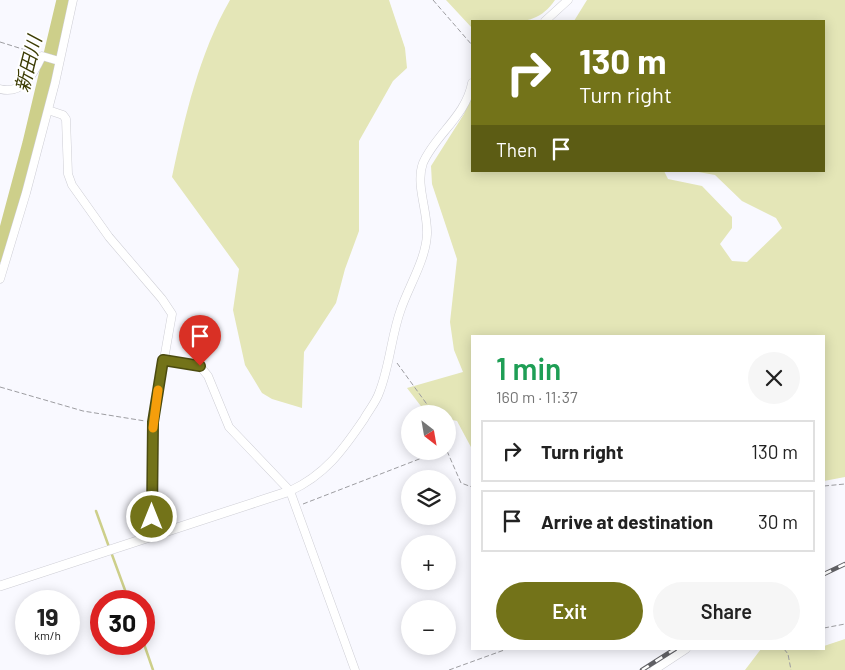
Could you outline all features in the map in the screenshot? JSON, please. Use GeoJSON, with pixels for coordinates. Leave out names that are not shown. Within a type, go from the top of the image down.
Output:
{"type":"FeatureCollection","features":[{"type":"Feature","properties":{"kind":"street"},"geometry":{"type":"LineString","coordinates":[[0,279],[48,110],[73,0]]}},
{"type":"Feature","properties":{"kind":"street"},"geometry":{"type":"LineString","coordinates":[[546,20],[568,0]]}},
{"type":"Feature","properties":{"kind":"street"},"geometry":{"type":"LineString","coordinates":[[0,89],[7,91],[22,86],[35,72],[42,56],[59,61]]}},
{"type":"Feature","properties":{"kind":"street"},"geometry":{"type":"LineString","coordinates":[[0,586],[290,492],[309,483],[328,468],[344,450],[379,394],[400,311],[421,258],[427,235],[420,178],[424,162],[470,95],[471,89]]}},
{"type":"Feature","properties":{"kind":"street"},"geometry":{"type":"LineString","coordinates":[[48,110],[63,115],[66,119],[68,174],[72,185],[109,237],[162,299],[172,314],[153,422],[152,536]]}},
{"type":"Feature","properties":{"kind":"street"},"geometry":{"type":"LineString","coordinates":[[163,360],[200,366],[208,376],[229,427],[290,492],[355,670]]}},
{"type":"Feature","properties":{"kind":"street"},"geometry":{"type":"LineString","coordinates":[[654,670],[684,650]]}},
{"type":"Feature","properties":{"kind":"path"},"geometry":{"type":"LineString","coordinates":[[433,0],[471,44]]}},
{"type":"Feature","properties":{"kind":"path"},"geometry":{"type":"LineString","coordinates":[[0,42],[42,56]]}},
{"type":"Feature","properties":{"kind":"path"},"geometry":{"type":"LineString","coordinates":[[390,354],[427,405]]}},
{"type":"Feature","properties":{"kind":"path"},"geometry":{"type":"LineString","coordinates":[[0,387],[84,411],[153,422]]}},
{"type":"Feature","properties":{"kind":"path"},"geometry":{"type":"LineString","coordinates":[[295,507],[417,460]]}},
{"type":"Feature","properties":{"kind":"path"},"geometry":{"type":"LineString","coordinates":[[451,460],[461,483],[471,486]]}},
{"type":"Feature","properties":{"kind":"path"},"geometry":{"type":"LineString","coordinates":[[825,486],[845,484]]}},
{"type":"Feature","properties":{"kind":"path"},"geometry":{"type":"LineString","coordinates":[[825,628],[845,624]]}},
{"type":"Feature","properties":{"kind":"path"},"geometry":{"type":"LineString","coordinates":[[449,670],[504,650]]}},
{"type":"Feature","properties":{"kind":"path"},"geometry":{"type":"LineString","coordinates":[[785,650],[788,654],[791,670]]}},
{"type":"Feature","properties":{"kind":"green space"},"geometry":{"type":"Polygon","coordinates":[[[230,0],[389,0],[405,48],[407,68],[393,81],[359,141],[359,231],[345,269],[336,303],[304,352],[302,408],[272,399],[262,393],[245,365],[233,310],[239,269],[172,177],[182,131],[201,64],[230,0]]]}},
{"type":"Feature","properties":{"kind":"green space"},"geometry":{"type":"Polygon","coordinates":[[[446,0],[555,0],[547,10],[529,20],[471,20],[471,27],[446,0]]]}},
{"type":"Feature","properties":{"kind":"green space"},"geometry":{"type":"Polygon","coordinates":[[[587,0],[845,0],[845,477],[825,481],[825,335],[471,335],[471,447],[456,421],[456,405],[420,405],[407,388],[463,372],[454,350],[450,322],[457,259],[432,184],[431,166],[464,114],[471,95],[471,172],[664,172],[668,179],[702,186],[732,217],[732,228],[720,244],[732,261],[747,262],[782,228],[776,218],[742,201],[715,175],[698,172],[825,172],[825,20],[575,20],[587,0]]]}},
{"type":"Feature","properties":{"kind":"green space"},"geometry":{"type":"Polygon","coordinates":[[[845,639],[845,670],[745,670],[760,650],[825,650],[825,646],[845,639]]]}},
{"type":"Feature","properties":{"kind":"waterway","name":"新田川"},"geometry":{"type":"LineString","coordinates":[[0,255],[30,143],[64,0]]}},
{"type":"Feature","properties":{"kind":"waterway"},"geometry":{"type":"LineString","coordinates":[[96,511],[109,547]]}},
{"type":"Feature","properties":{"kind":"waterway"},"geometry":{"type":"LineString","coordinates":[[111,552],[125,590]]}},
{"type":"Feature","properties":{"kind":"waterway"},"geometry":{"type":"LineString","coordinates":[[148,655],[153,670]]}},
{"type":"Feature","properties":{"kind":"railway"},"geometry":{"type":"LineString","coordinates":[[825,574],[845,564]]}},
{"type":"Feature","properties":{"kind":"railway"},"geometry":{"type":"LineString","coordinates":[[642,670],[673,650]]}},
{"type":"Feature","properties":{"kind":"slow traffic"},"geometry":{"type":"LineString","coordinates":[[153,428],[158,390]]}},
{"type":"Feature","properties":{"kind":"route"},"geometry":{"type":"LineString","coordinates":[[152,517],[153,422],[163,360],[200,366]]}}]}
